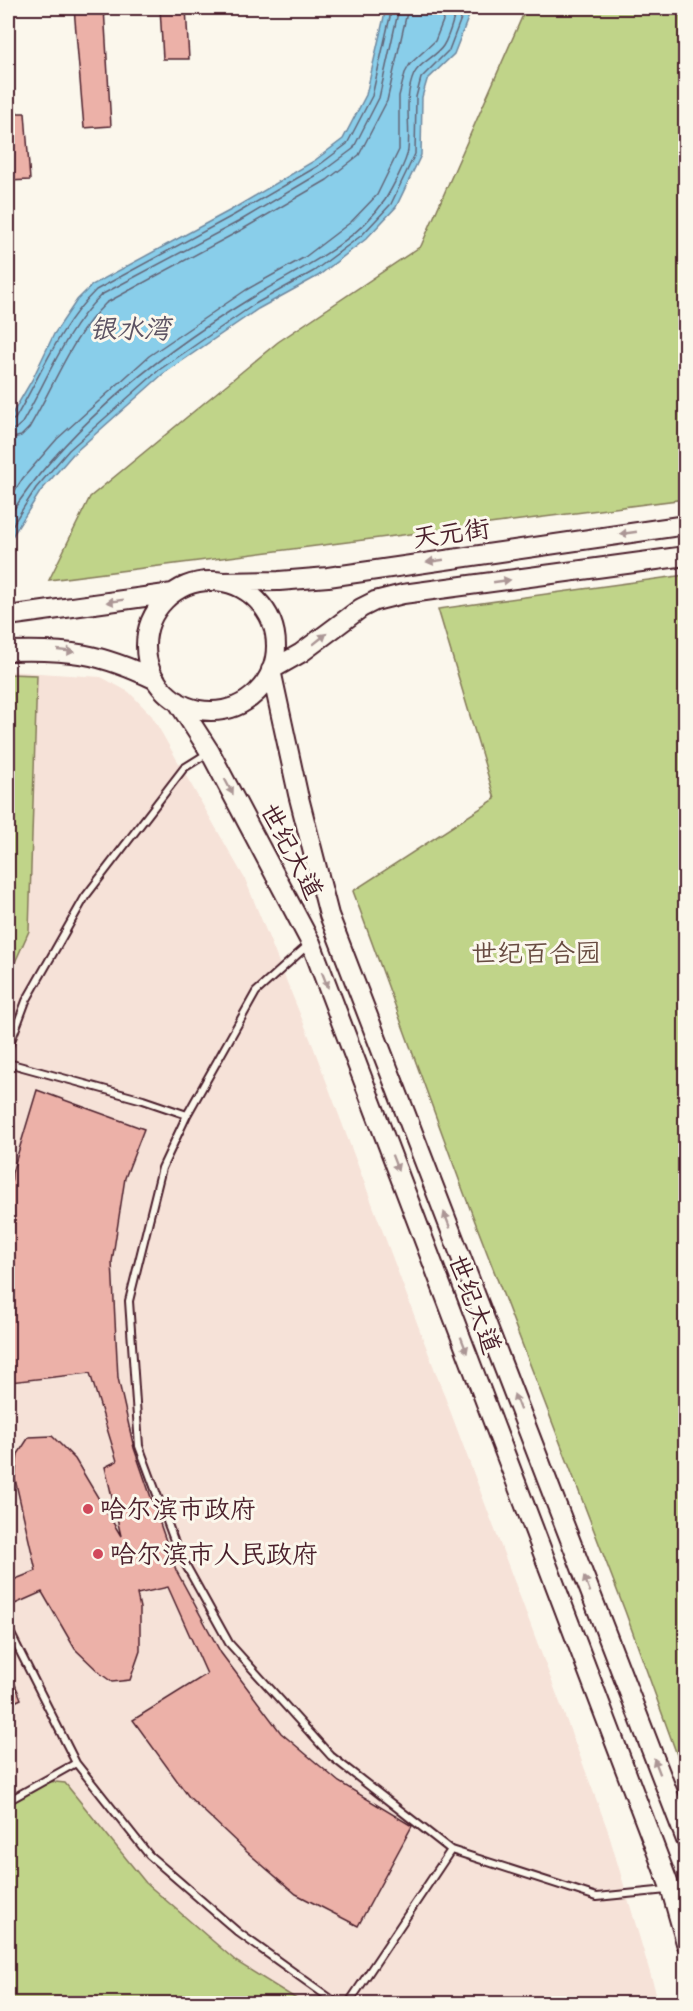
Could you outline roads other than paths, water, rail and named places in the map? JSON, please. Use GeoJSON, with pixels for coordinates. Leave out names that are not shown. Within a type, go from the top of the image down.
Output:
{"type":"FeatureCollection","features":[{"type":"Feature","properties":{"kind":"main road","name":"天元街"},"geometry":{"type":"LineString","coordinates":[[222,582],[328,577],[686,525]]}},
{"type":"Feature","properties":{"kind":"main road"},"geometry":{"type":"LineString","coordinates":[[271,670],[301,653],[347,617],[375,601],[403,594],[686,556]]}},
{"type":"Feature","properties":{"kind":"main road"},"geometry":{"type":"LineString","coordinates":[[205,581],[222,582],[248,594],[268,614],[274,632],[275,653],[271,670],[255,693],[231,708],[213,711],[194,709],[177,701],[156,680],[149,666],[146,646],[149,626],[158,608],[173,593],[188,585],[205,581]]}},
{"type":"Feature","properties":{"kind":"main road"},"geometry":{"type":"LineString","coordinates":[[11,616],[173,593]]}},
{"type":"Feature","properties":{"kind":"main road"},"geometry":{"type":"LineString","coordinates":[[8,651],[51,649],[89,653],[125,665],[156,680]]}},
{"type":"Feature","properties":{"kind":"main road","name":"世纪大道"},"geometry":{"type":"LineString","coordinates":[[271,670],[298,794],[329,915],[686,1840]]}},
{"type":"Feature","properties":{"kind":"main road","name":"世纪大道"},"geometry":{"type":"LineString","coordinates":[[177,701],[210,752],[311,943],[671,1890],[686,1943]]}},
{"type":"Feature","properties":{"kind":"lane"},"geometry":{"type":"LineString","coordinates":[[8,1049],[26,1001],[85,897],[184,768],[210,752]]}},
{"type":"Feature","properties":{"kind":"lane"},"geometry":{"type":"LineString","coordinates":[[311,943],[256,992],[187,1115],[162,1168],[129,1301],[139,1446],[178,1551],[230,1643],[331,1756],[451,1850],[597,1897],[671,1890]]}},
{"type":"Feature","properties":{"kind":"lane"},"geometry":{"type":"LineString","coordinates":[[8,1063],[143,1100],[187,1115]]}},
{"type":"Feature","properties":{"kind":"lane"},"geometry":{"type":"LineString","coordinates":[[8,1628],[76,1763],[149,1855],[239,1933],[338,2004]]}},
{"type":"Feature","properties":{"kind":"lane"},"geometry":{"type":"LineString","coordinates":[[8,1801],[76,1763]]}},
{"type":"Feature","properties":{"kind":"lane"},"geometry":{"type":"LineString","coordinates":[[348,2004],[451,1850]]}},
{"type":"Feature","properties":{"kind":"water","name":"银水湾"},"geometry":{"type":"Polygon","coordinates":[[[386,8],[472,8],[454,54],[427,80],[422,97],[421,155],[396,207],[366,239],[318,276],[258,309],[163,374],[73,454],[40,492],[8,543],[8,421],[32,380],[54,334],[77,300],[92,285],[231,210],[314,161],[343,139],[366,95],[386,8]]]}},
{"type":"Feature","properties":{"kind":"place","name":"哈尔滨市政府"},"geometry":{"type":"Point","coordinates":[88,1509]}},
{"type":"Feature","properties":{"kind":"place","name":"哈尔滨市人民政府"},"geometry":{"type":"Point","coordinates":[98,1554]}},
{"type":"Feature","properties":{"kind":"park label","name":"世纪百合园"},"geometry":{"type":"Point","coordinates":[536,953]}}]}
